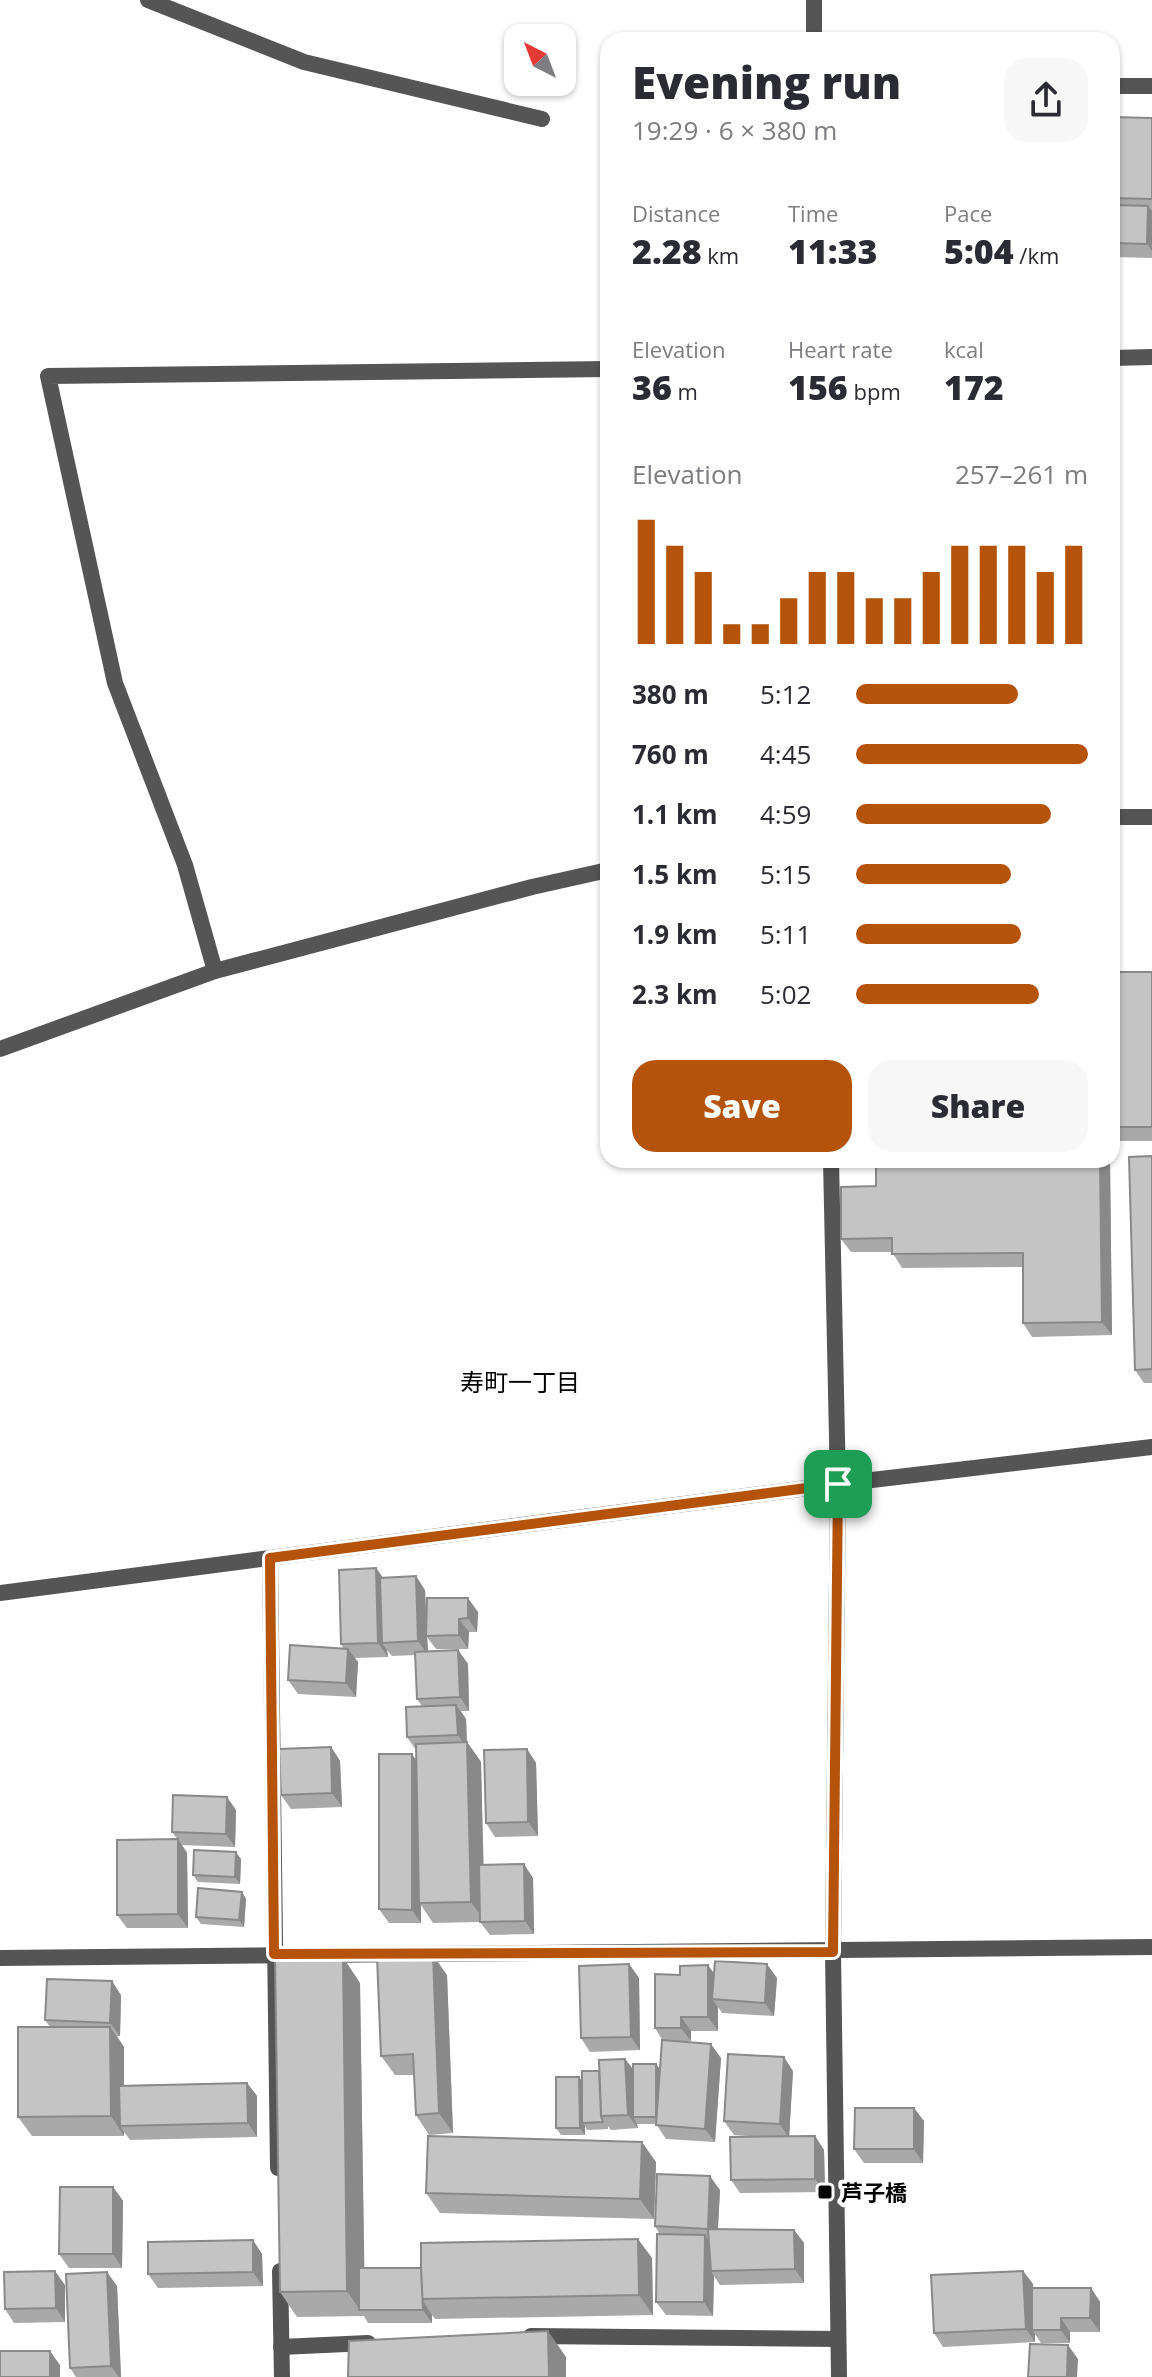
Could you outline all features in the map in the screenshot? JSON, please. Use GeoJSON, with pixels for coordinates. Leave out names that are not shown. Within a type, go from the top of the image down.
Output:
{"type":"FeatureCollection","features":[{"type":"Feature","properties":{"kind":"street"},"geometry":{"type":"LineString","coordinates":[[148,0],[304,62],[542,119]]}},
{"type":"Feature","properties":{"kind":"street"},"geometry":{"type":"LineString","coordinates":[[814,0],[814,32]]}},
{"type":"Feature","properties":{"kind":"street"},"geometry":{"type":"LineString","coordinates":[[1120,86],[1152,86]]}},
{"type":"Feature","properties":{"kind":"street"},"geometry":{"type":"LineString","coordinates":[[1120,358],[1152,357]]}},
{"type":"Feature","properties":{"kind":"street"},"geometry":{"type":"LineString","coordinates":[[215,971],[185,865],[115,683],[48,376],[600,369]]}},
{"type":"Feature","properties":{"kind":"street"},"geometry":{"type":"LineString","coordinates":[[1120,817],[1152,817]]}},
{"type":"Feature","properties":{"kind":"street"},"geometry":{"type":"LineString","coordinates":[[0,1049],[215,971],[600,872]]}},
{"type":"Feature","properties":{"kind":"street"},"geometry":{"type":"LineString","coordinates":[[831,1168],[838,1484],[833,1952],[839,2377]]}},
{"type":"Feature","properties":{"kind":"street"},"geometry":{"type":"LineString","coordinates":[[0,1593],[838,1484],[1152,1447]]}},
{"type":"Feature","properties":{"kind":"street"},"geometry":{"type":"LineString","coordinates":[[270,1558],[278,2190]]}},
{"type":"Feature","properties":{"kind":"street"},"geometry":{"type":"LineString","coordinates":[[0,1958],[1152,1947]]}},
{"type":"Feature","properties":{"kind":"street"},"geometry":{"type":"LineString","coordinates":[[280,2253],[282,2377]]}},
{"type":"Feature","properties":{"kind":"street"},"geometry":{"type":"LineString","coordinates":[[516,2337],[838,2339]]}},
{"type":"Feature","properties":{"kind":"street"},"geometry":{"type":"LineString","coordinates":[[281,2347],[391,2342]]}},
{"type":"Feature","properties":{"kind":"building"},"geometry":{"type":"Polygon","coordinates":[[[1120,117],[1152,118],[1152,199],[1120,198],[1120,117]]]}},
{"type":"Feature","properties":{"kind":"building"},"geometry":{"type":"Polygon","coordinates":[[[1120,205],[1148,206],[1147,244],[1120,243],[1120,205]]]}},
{"type":"Feature","properties":{"kind":"building"},"geometry":{"type":"Polygon","coordinates":[[[1120,972],[1152,972],[1152,1127],[1120,1127],[1120,972]]]}},
{"type":"Feature","properties":{"kind":"building"},"geometry":{"type":"Polygon","coordinates":[[[1152,1156],[1152,1369],[1135,1370],[1129,1157],[1152,1156]]]}},
{"type":"Feature","properties":{"kind":"building"},"geometry":{"type":"Polygon","coordinates":[[[876,1168],[1100,1168],[1102,1322],[1023,1323],[1023,1253],[892,1254],[892,1238],[841,1239],[841,1187],[876,1186],[876,1168]]]}},
{"type":"Feature","properties":{"kind":"building"},"geometry":{"type":"Polygon","coordinates":[[[376,1568],[378,1643],[341,1644],[339,1570],[376,1568]]]}},
{"type":"Feature","properties":{"kind":"building"},"geometry":{"type":"Polygon","coordinates":[[[416,1576],[418,1641],[382,1643],[380,1578],[416,1576]]]}},
{"type":"Feature","properties":{"kind":"building"},"geometry":{"type":"Polygon","coordinates":[[[427,1598],[468,1598],[468,1618],[459,1619],[459,1635],[426,1636],[427,1598]]]}},
{"type":"Feature","properties":{"kind":"building"},"geometry":{"type":"Polygon","coordinates":[[[290,1645],[348,1649],[346,1683],[288,1680],[290,1645]]]}},
{"type":"Feature","properties":{"kind":"building"},"geometry":{"type":"Polygon","coordinates":[[[458,1650],[460,1697],[417,1699],[415,1652],[458,1650]]]}},
{"type":"Feature","properties":{"kind":"building"},"geometry":{"type":"Polygon","coordinates":[[[456,1705],[458,1735],[407,1737],[406,1707],[456,1705]]]}},
{"type":"Feature","properties":{"kind":"building"},"geometry":{"type":"Polygon","coordinates":[[[467,1742],[471,1902],[419,1903],[416,1744],[467,1742]]]}},
{"type":"Feature","properties":{"kind":"building"},"geometry":{"type":"Polygon","coordinates":[[[331,1747],[332,1793],[281,1795],[279,1749],[331,1747]]]}},
{"type":"Feature","properties":{"kind":"building"},"geometry":{"type":"Polygon","coordinates":[[[527,1749],[528,1822],[486,1823],[484,1750],[527,1749]]]}},
{"type":"Feature","properties":{"kind":"building"},"geometry":{"type":"Polygon","coordinates":[[[379,1754],[412,1754],[412,1910],[379,1909],[379,1754]]]}},
{"type":"Feature","properties":{"kind":"building"},"geometry":{"type":"Polygon","coordinates":[[[173,1795],[227,1797],[226,1834],[172,1832],[173,1795]]]}},
{"type":"Feature","properties":{"kind":"building"},"geometry":{"type":"Polygon","coordinates":[[[178,1839],[178,1914],[117,1915],[117,1840],[178,1839]]]}},
{"type":"Feature","properties":{"kind":"building"},"geometry":{"type":"Polygon","coordinates":[[[194,1850],[236,1852],[235,1877],[193,1875],[194,1850]]]}},
{"type":"Feature","properties":{"kind":"building"},"geometry":{"type":"Polygon","coordinates":[[[524,1864],[525,1921],[480,1922],[479,1865],[524,1864]]]}},
{"type":"Feature","properties":{"kind":"building"},"geometry":{"type":"Polygon","coordinates":[[[198,1888],[242,1892],[239,1920],[196,1917],[198,1888]]]}},
{"type":"Feature","properties":{"kind":"building"},"geometry":{"type":"Polygon","coordinates":[[[433,1955],[439,2113],[416,2115],[413,2054],[381,2056],[377,1957],[433,1955]]]}},
{"type":"Feature","properties":{"kind":"building"},"geometry":{"type":"Polygon","coordinates":[[[343,1957],[347,2291],[280,2292],[275,1958],[343,1957]]]}},
{"type":"Feature","properties":{"kind":"building"},"geometry":{"type":"Polygon","coordinates":[[[715,1961],[767,1964],[765,2003],[712,1999],[715,1961]]]}},
{"type":"Feature","properties":{"kind":"building"},"geometry":{"type":"Polygon","coordinates":[[[629,1964],[631,2037],[581,2038],[579,1966],[629,1964]]]}},
{"type":"Feature","properties":{"kind":"building"},"geometry":{"type":"Polygon","coordinates":[[[708,1965],[708,2017],[681,2017],[681,2028],[655,2028],[655,1974],[680,1975],[680,1966],[708,1965]]]}},
{"type":"Feature","properties":{"kind":"building"},"geometry":{"type":"Polygon","coordinates":[[[47,1979],[112,1981],[110,2023],[45,2020],[47,1979]]]}},
{"type":"Feature","properties":{"kind":"building"},"geometry":{"type":"Polygon","coordinates":[[[18,2027],[110,2027],[111,2116],[18,2117],[18,2027]]]}},
{"type":"Feature","properties":{"kind":"building"},"geometry":{"type":"Polygon","coordinates":[[[662,2040],[711,2044],[705,2129],[656,2125],[662,2040]]]}},
{"type":"Feature","properties":{"kind":"building"},"geometry":{"type":"Polygon","coordinates":[[[728,2054],[784,2057],[780,2124],[724,2121],[728,2054]]]}},
{"type":"Feature","properties":{"kind":"building"},"geometry":{"type":"Polygon","coordinates":[[[625,2059],[628,2115],[601,2116],[599,2060],[625,2059]]]}},
{"type":"Feature","properties":{"kind":"building"},"geometry":{"type":"Polygon","coordinates":[[[633,2064],[656,2064],[656,2117],[633,2117],[633,2064]]]}},
{"type":"Feature","properties":{"kind":"building"},"geometry":{"type":"Polygon","coordinates":[[[582,2071],[599,2071],[603,2122],[582,2123],[582,2071]]]}},
{"type":"Feature","properties":{"kind":"building"},"geometry":{"type":"Polygon","coordinates":[[[556,2077],[579,2077],[580,2128],[556,2128],[556,2077]]]}},
{"type":"Feature","properties":{"kind":"building"},"geometry":{"type":"Polygon","coordinates":[[[247,2083],[248,2123],[120,2126],[119,2086],[247,2083]]]}},
{"type":"Feature","properties":{"kind":"building"},"geometry":{"type":"Polygon","coordinates":[[[855,2108],[914,2108],[914,2149],[854,2149],[855,2108]]]}},
{"type":"Feature","properties":{"kind":"building"},"geometry":{"type":"Polygon","coordinates":[[[428,2136],[642,2142],[640,2199],[426,2193],[428,2136]]]}},
{"type":"Feature","properties":{"kind":"building"},"geometry":{"type":"Polygon","coordinates":[[[815,2136],[815,2179],[731,2180],[730,2137],[815,2136]]]}},
{"type":"Feature","properties":{"kind":"building"},"geometry":{"type":"Polygon","coordinates":[[[657,2174],[710,2176],[708,2229],[655,2226],[657,2174]]]}},
{"type":"Feature","properties":{"kind":"building"},"geometry":{"type":"Polygon","coordinates":[[[60,2187],[113,2187],[113,2254],[59,2254],[60,2187]]]}},
{"type":"Feature","properties":{"kind":"building"},"geometry":{"type":"Polygon","coordinates":[[[708,2229],[794,2230],[795,2269],[711,2271],[708,2229]]]}},
{"type":"Feature","properties":{"kind":"building"},"geometry":{"type":"Polygon","coordinates":[[[657,2234],[705,2235],[704,2302],[656,2302],[657,2234]]]}},
{"type":"Feature","properties":{"kind":"building"},"geometry":{"type":"Polygon","coordinates":[[[638,2239],[639,2295],[421,2299],[421,2243],[638,2239]]]}},
{"type":"Feature","properties":{"kind":"building"},"geometry":{"type":"Polygon","coordinates":[[[253,2240],[253,2272],[148,2274],[148,2242],[253,2240]]]}},
{"type":"Feature","properties":{"kind":"building"},"geometry":{"type":"Polygon","coordinates":[[[359,2268],[421,2268],[423,2310],[359,2310],[359,2268]]]}},
{"type":"Feature","properties":{"kind":"building"},"geometry":{"type":"Polygon","coordinates":[[[55,2271],[56,2308],[5,2309],[4,2272],[55,2271]]]}},
{"type":"Feature","properties":{"kind":"building"},"geometry":{"type":"Polygon","coordinates":[[[1023,2271],[1026,2329],[934,2333],[931,2275],[1023,2271]]]}},
{"type":"Feature","properties":{"kind":"building"},"geometry":{"type":"Polygon","coordinates":[[[107,2272],[111,2366],[70,2368],[66,2274],[107,2272]]]}},
{"type":"Feature","properties":{"kind":"building"},"geometry":{"type":"Polygon","coordinates":[[[1032,2288],[1091,2288],[1090,2318],[1061,2318],[1061,2330],[1032,2330],[1032,2288]]]}},
{"type":"Feature","properties":{"kind":"building"},"geometry":{"type":"Polygon","coordinates":[[[548,2331],[549,2377],[348,2377],[349,2341],[548,2331]]]}},
{"type":"Feature","properties":{"kind":"building"},"geometry":{"type":"Polygon","coordinates":[[[1030,2344],[1068,2345],[1067,2377],[1028,2377],[1030,2344]]]}},
{"type":"Feature","properties":{"kind":"building"},"geometry":{"type":"Polygon","coordinates":[[[0,2351],[50,2351],[50,2377],[0,2377],[0,2351]]]}},
{"type":"Feature","properties":{"kind":"place","name":"芦子橋"},"geometry":{"type":"Point","coordinates":[825,2192]}},
{"type":"Feature","properties":{"kind":"district","name":"寿町一丁目"},"geometry":{"type":"Point","coordinates":[520,1381]}},
{"type":"Feature","properties":{"kind":"route"},"geometry":{"type":"LineString","coordinates":[[838,1484],[833,1952],[274,1954],[270,1558],[838,1484]]}}]}
